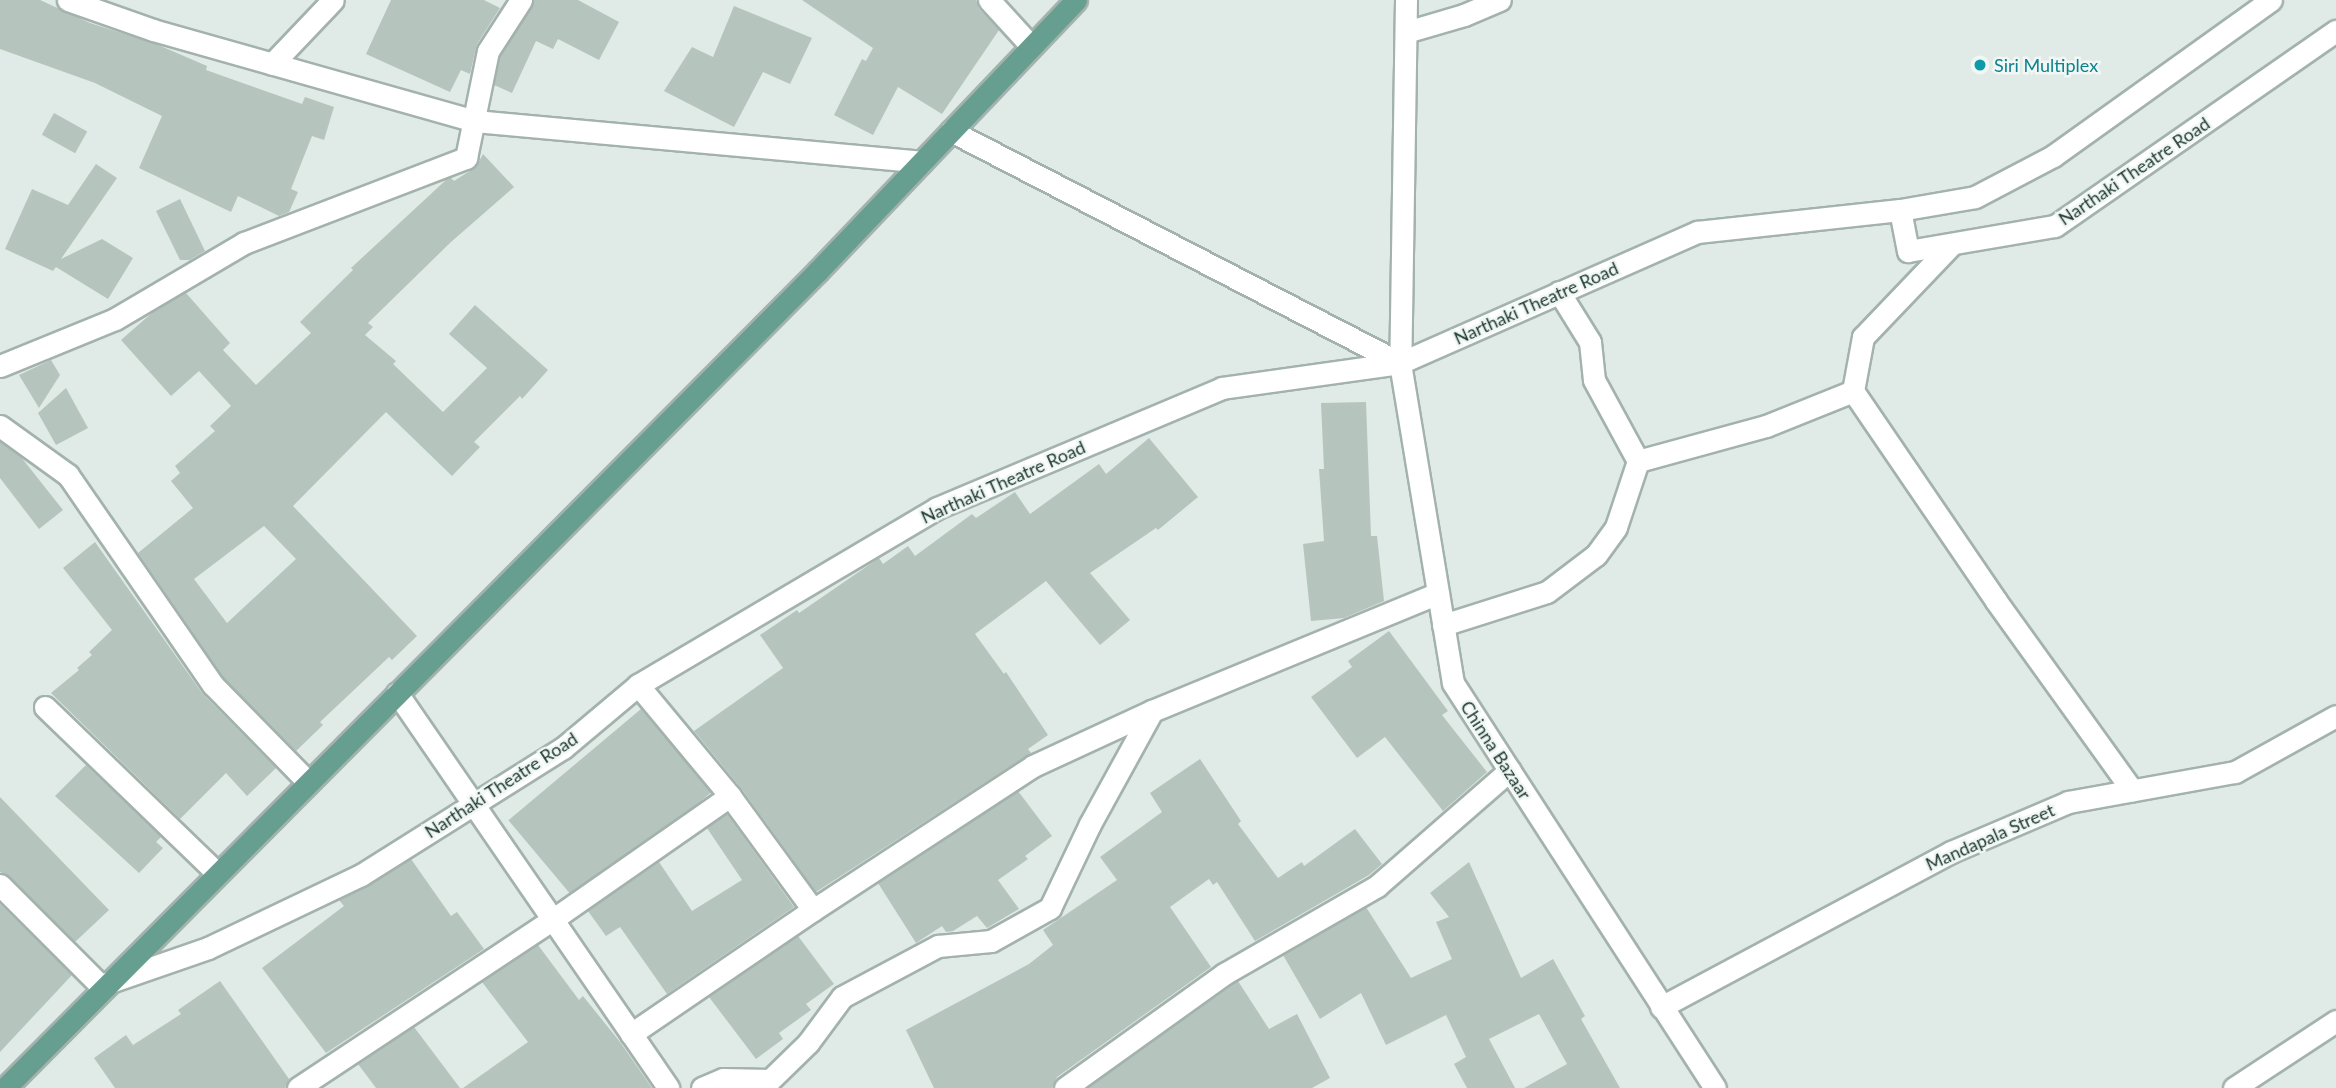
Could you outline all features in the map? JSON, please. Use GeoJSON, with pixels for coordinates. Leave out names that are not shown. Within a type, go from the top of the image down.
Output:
{"type":"FeatureCollection","features":[{"type":"Feature","properties":{"kind":"main road"},"geometry":{"type":"LineString","coordinates":[[5,1088],[818,271],[1076,0]]}},
{"type":"Feature","properties":{"kind":"street"},"geometry":{"type":"LineString","coordinates":[[68,0],[153,30],[474,121],[921,162]]}},
{"type":"Feature","properties":{"kind":"street"},"geometry":{"type":"LineString","coordinates":[[272,64],[333,0]]}},
{"type":"Feature","properties":{"kind":"street"},"geometry":{"type":"LineString","coordinates":[[0,366],[115,319],[244,243],[466,158],[488,51],[521,0]]}},
{"type":"Feature","properties":{"kind":"street"},"geometry":{"type":"LineString","coordinates":[[989,0],[1031,46]]}},
{"type":"Feature","properties":{"kind":"street","name":"Chinna Bazaar"},"geometry":{"type":"LineString","coordinates":[[1406,0],[1400,363],[1453,683],[1715,1088]]}},
{"type":"Feature","properties":{"kind":"street"},"geometry":{"type":"LineString","coordinates":[[1406,32],[1464,15],[1500,0]]}},
{"type":"Feature","properties":{"kind":"street","name":"Narthaki Theatre Road"},"geometry":{"type":"LineString","coordinates":[[105,986],[208,948],[361,876],[563,748],[638,685],[937,508],[1222,388],[1400,363],[1697,232],[1900,210],[1975,197],[2053,156],[2271,0]]}},
{"type":"Feature","properties":{"kind":"street","name":"Narthaki Theatre Road"},"geometry":{"type":"LineString","coordinates":[[1900,210],[1908,251],[2055,226],[2336,31]]}},
{"type":"Feature","properties":{"kind":"street"},"geometry":{"type":"LineString","coordinates":[[951,131],[1400,363]]}},
{"type":"Feature","properties":{"kind":"street"},"geometry":{"type":"LineString","coordinates":[[1952,244],[1863,337],[1853,391],[1996,601],[2132,790]]}},
{"type":"Feature","properties":{"kind":"street"},"geometry":{"type":"LineString","coordinates":[[1443,625],[1547,592],[1596,555],[1616,527],[1638,460],[1594,380],[1590,342],[1559,292]]}},
{"type":"Feature","properties":{"kind":"street"},"geometry":{"type":"LineString","coordinates":[[1638,460],[1766,426],[1853,391]]}},
{"type":"Feature","properties":{"kind":"street"},"geometry":{"type":"LineString","coordinates":[[0,426],[68,475],[213,685],[309,782]]}},
{"type":"Feature","properties":{"kind":"street"},"geometry":{"type":"LineString","coordinates":[[631,1034],[813,910],[1033,766],[1152,711],[1438,593]]}},
{"type":"Feature","properties":{"kind":"street"},"geometry":{"type":"LineString","coordinates":[[638,685],[730,796],[813,910]]}},
{"type":"Feature","properties":{"kind":"street"},"geometry":{"type":"LineString","coordinates":[[397,693],[668,1088]]}},
{"type":"Feature","properties":{"kind":"street"},"geometry":{"type":"LineString","coordinates":[[44,708],[217,873]]}},
{"type":"Feature","properties":{"kind":"street"},"geometry":{"type":"LineString","coordinates":[[702,1088],[723,1079],[771,1080],[808,1043],[842,997],[938,946],[991,941],[1050,908],[1090,824],[1152,711]]}},
{"type":"Feature","properties":{"kind":"street","name":"Mandapala Street"},"geometry":{"type":"LineString","coordinates":[[1661,1007],[1951,852],[2068,802],[2235,772],[2336,716]]}},
{"type":"Feature","properties":{"kind":"street"},"geometry":{"type":"LineString","coordinates":[[1065,1088],[1224,974],[1377,886],[1510,770]]}},
{"type":"Feature","properties":{"kind":"street"},"geometry":{"type":"LineString","coordinates":[[298,1088],[552,920],[730,796]]}},
{"type":"Feature","properties":{"kind":"street"},"geometry":{"type":"LineString","coordinates":[[0,885],[105,986]]}},
{"type":"Feature","properties":{"kind":"street"},"geometry":{"type":"LineString","coordinates":[[2234,1088],[2336,1021]]}},
{"type":"Feature","properties":{"kind":"building"},"geometry":{"type":"Polygon","coordinates":[[[0,0],[40,0],[90,23],[156,44],[207,66],[206,70],[302,104],[305,97],[334,107],[324,140],[312,136],[291,189],[298,192],[289,212],[279,216],[238,196],[231,212],[139,168],[162,116],[95,83],[0,49],[0,0]]]}},
{"type":"Feature","properties":{"kind":"building"},"geometry":{"type":"Polygon","coordinates":[[[391,0],[484,0],[500,8],[477,44],[470,74],[461,70],[450,92],[366,54],[391,0]]]}},
{"type":"Feature","properties":{"kind":"building"},"geometry":{"type":"Polygon","coordinates":[[[534,0],[578,0],[619,22],[599,60],[558,39],[553,49],[536,41],[512,93],[494,85],[500,56],[534,0]]]}},
{"type":"Feature","properties":{"kind":"building"},"geometry":{"type":"Polygon","coordinates":[[[802,0],[976,0],[979,9],[999,30],[942,114],[898,87],[873,135],[834,115],[862,59],[866,61],[873,48],[802,0]]]}},
{"type":"Feature","properties":{"kind":"building"},"geometry":{"type":"Polygon","coordinates":[[[734,6],[812,38],[790,84],[763,72],[734,127],[664,91],[692,47],[713,57],[734,6]]]}},
{"type":"Feature","properties":{"kind":"building"},"geometry":{"type":"Polygon","coordinates":[[[54,113],[87,131],[75,153],[42,135],[54,113]]]}},
{"type":"Feature","properties":{"kind":"building"},"geometry":{"type":"Polygon","coordinates":[[[483,154],[514,187],[451,242],[368,323],[373,327],[365,335],[396,361],[393,364],[443,412],[487,368],[449,334],[475,305],[548,370],[522,399],[520,396],[474,442],[480,447],[452,476],[386,412],[293,506],[417,636],[392,660],[389,657],[320,722],[323,725],[296,751],[223,677],[138,553],[193,508],[171,481],[180,473],[175,466],[215,431],[210,426],[231,406],[199,371],[171,396],[121,340],[153,312],[186,293],[230,343],[223,350],[256,385],[311,333],[300,322],[353,270],[351,268],[447,179],[454,181],[476,167],[483,154]],[[264,526],[194,579],[227,623],[296,559],[264,526]]]}},
{"type":"Feature","properties":{"kind":"building"},"geometry":{"type":"Polygon","coordinates":[[[96,164],[117,178],[61,259],[102,239],[133,258],[108,299],[56,267],[53,271],[5,249],[32,189],[68,205],[96,164]]]}},
{"type":"Feature","properties":{"kind":"building"},"geometry":{"type":"Polygon","coordinates":[[[180,199],[205,251],[190,260],[180,260],[156,211],[180,199]]]}},
{"type":"Feature","properties":{"kind":"building"},"geometry":{"type":"Polygon","coordinates":[[[51,360],[60,375],[39,408],[19,375],[51,360]]]}},
{"type":"Feature","properties":{"kind":"building"},"geometry":{"type":"Polygon","coordinates":[[[66,388],[88,428],[56,445],[38,413],[66,388]]]}},
{"type":"Feature","properties":{"kind":"building"},"geometry":{"type":"Polygon","coordinates":[[[1366,402],[1371,536],[1377,536],[1384,601],[1344,618],[1311,621],[1303,544],[1324,541],[1319,469],[1324,469],[1321,403],[1366,402]]]}},
{"type":"Feature","properties":{"kind":"building"},"geometry":{"type":"Polygon","coordinates":[[[1149,438],[1198,497],[1158,530],[1156,528],[1090,573],[1130,620],[1100,645],[1046,581],[975,634],[1004,674],[1006,672],[1048,735],[1028,749],[1031,753],[816,892],[741,788],[694,731],[783,668],[760,635],[797,610],[799,613],[879,558],[883,564],[908,546],[915,556],[972,514],[976,518],[1015,492],[1030,514],[1099,464],[1106,474],[1149,438]]]}},
{"type":"Feature","properties":{"kind":"building"},"geometry":{"type":"Polygon","coordinates":[[[0,442],[21,457],[63,510],[39,529],[0,478],[0,442]]]}},
{"type":"Feature","properties":{"kind":"building"},"geometry":{"type":"Polygon","coordinates":[[[95,542],[202,693],[276,768],[247,796],[226,773],[180,819],[51,693],[79,670],[77,668],[92,655],[89,652],[112,630],[63,568],[95,542]]]}},
{"type":"Feature","properties":{"kind":"building"},"geometry":{"type":"Polygon","coordinates":[[[1389,631],[1448,711],[1442,715],[1487,772],[1443,811],[1385,737],[1357,758],[1311,697],[1352,667],[1348,661],[1389,631]]]}},
{"type":"Feature","properties":{"kind":"building"},"geometry":{"type":"Polygon","coordinates":[[[641,709],[711,792],[579,904],[508,820],[641,709]]]}},
{"type":"Feature","properties":{"kind":"building"},"geometry":{"type":"Polygon","coordinates":[[[1200,759],[1241,821],[1238,824],[1278,878],[1302,862],[1304,866],[1355,829],[1382,864],[1369,875],[1255,941],[1217,882],[1213,885],[1209,879],[1170,907],[1211,967],[1057,1077],[1052,1088],[934,1088],[906,1030],[1029,964],[1053,945],[1043,930],[1117,880],[1100,857],[1162,812],[1150,793],[1200,759]]]}},
{"type":"Feature","properties":{"kind":"building"},"geometry":{"type":"Polygon","coordinates":[[[86,765],[161,837],[156,842],[163,848],[139,873],[55,796],[86,765]]]}},
{"type":"Feature","properties":{"kind":"building"},"geometry":{"type":"Polygon","coordinates":[[[1018,791],[1052,836],[1025,856],[1028,859],[998,880],[1019,909],[987,928],[977,916],[953,931],[946,932],[942,926],[916,943],[878,883],[1018,791]]]}},
{"type":"Feature","properties":{"kind":"building"},"geometry":{"type":"Polygon","coordinates":[[[0,797],[109,910],[75,942],[9,876],[0,872],[0,797]]]}},
{"type":"Feature","properties":{"kind":"building"},"geometry":{"type":"Polygon","coordinates":[[[727,814],[794,907],[667,994],[620,927],[606,936],[588,911],[659,862],[692,911],[742,880],[707,828],[727,814]]]}},
{"type":"Feature","properties":{"kind":"building"},"geometry":{"type":"Polygon","coordinates":[[[411,859],[451,916],[457,912],[484,949],[326,1053],[262,968],[344,906],[339,900],[411,859]]]}},
{"type":"Feature","properties":{"kind":"building"},"geometry":{"type":"Polygon","coordinates":[[[1469,862],[1521,978],[1553,959],[1585,1016],[1581,1019],[1620,1088],[1524,1088],[1567,1064],[1539,1014],[1489,1039],[1515,1088],[1467,1088],[1454,1064],[1466,1057],[1446,1015],[1386,1045],[1361,993],[1320,1019],[1283,955],[1366,907],[1411,978],[1452,959],[1436,922],[1449,917],[1430,893],[1469,862]]]}},
{"type":"Feature","properties":{"kind":"building"},"geometry":{"type":"Polygon","coordinates":[[[0,904],[72,975],[0,1052],[0,904]]]}},
{"type":"Feature","properties":{"kind":"building"},"geometry":{"type":"Polygon","coordinates":[[[798,936],[834,984],[806,1004],[811,1010],[779,1033],[783,1039],[756,1059],[709,997],[798,936]]]}},
{"type":"Feature","properties":{"kind":"building"},"geometry":{"type":"Polygon","coordinates":[[[538,945],[579,1000],[583,996],[620,1042],[652,1088],[463,1088],[528,1042],[482,982],[538,945]]]}},
{"type":"Feature","properties":{"kind":"building"},"geometry":{"type":"Polygon","coordinates":[[[220,981],[289,1079],[285,1088],[115,1088],[94,1058],[126,1035],[133,1045],[181,1014],[178,1010],[220,981]]]}},
{"type":"Feature","properties":{"kind":"building"},"geometry":{"type":"Polygon","coordinates":[[[1238,981],[1269,1029],[1297,1014],[1330,1078],[1312,1088],[1088,1088],[1238,981]]]}},
{"type":"Feature","properties":{"kind":"building"},"geometry":{"type":"Polygon","coordinates":[[[414,1027],[460,1088],[376,1088],[358,1064],[414,1027]]]}},
{"type":"Feature","properties":{"kind":"place","name":"Siri Multiplex"},"geometry":{"type":"Point","coordinates":[1980,65]}}]}
